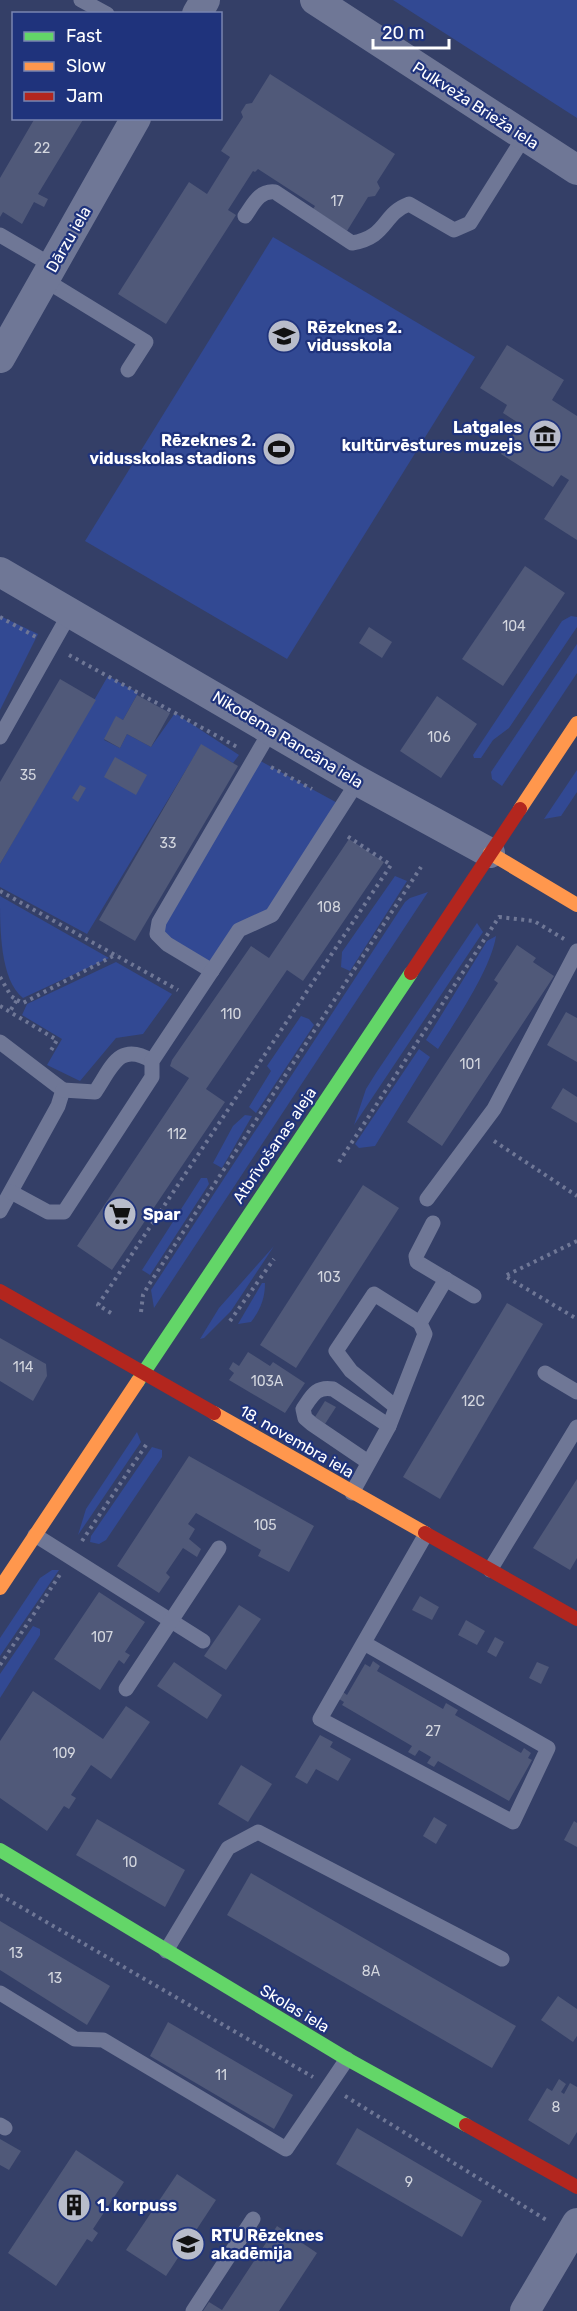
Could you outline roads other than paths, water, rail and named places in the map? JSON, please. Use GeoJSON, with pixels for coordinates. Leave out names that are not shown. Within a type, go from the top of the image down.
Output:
{"type":"FeatureCollection","features":[{"type":"Feature","properties":{"kind":"street","name":"Pulkveža Brieža iela"},"geometry":{"type":"LineString","coordinates":[[315,0],[577,170]]}},
{"type":"Feature","properties":{"kind":"street","name":"Dārzu iela"},"geometry":{"type":"LineString","coordinates":[[0,358],[135,120]]}},
{"type":"Feature","properties":{"kind":"street","name":"Nikodema Rancāna iela"},"geometry":{"type":"LineString","coordinates":[[0,572],[272,730],[351,794],[490,854],[577,905]]}},
{"type":"Feature","properties":{"kind":"street","name":"Atbrīvošanas aleja"},"geometry":{"type":"LineString","coordinates":[[0,1588],[577,723]]}},
{"type":"Feature","properties":{"kind":"street","name":"18. novembra iela"},"geometry":{"type":"LineString","coordinates":[[0,1291],[577,1619]]}},
{"type":"Feature","properties":{"kind":"street","name":"Skolas iela"},"geometry":{"type":"LineString","coordinates":[[0,1850],[347,2059],[577,2187]]}},
{"type":"Feature","properties":{"kind":"street"},"geometry":{"type":"LineString","coordinates":[[525,2311],[574,2229]]}},
{"type":"Feature","properties":{"kind":"lane"},"geometry":{"type":"LineString","coordinates":[[81,0],[103,12]]}},
{"type":"Feature","properties":{"kind":"lane"},"geometry":{"type":"LineString","coordinates":[[245,216],[260,195],[268,191],[274,192],[352,243],[373,237],[383,229],[393,215],[409,204],[454,230],[465,227],[470,223],[524,137]]}},
{"type":"Feature","properties":{"kind":"lane"},"geometry":{"type":"LineString","coordinates":[[0,235],[146,342],[128,370]]}},
{"type":"Feature","properties":{"kind":"lane"},"geometry":{"type":"LineString","coordinates":[[0,737],[70,613]]}},
{"type":"Feature","properties":{"kind":"lane"},"geometry":{"type":"LineString","coordinates":[[212,970],[167,944],[157,934],[159,922],[272,730]]}},
{"type":"Feature","properties":{"kind":"lane"},"geometry":{"type":"LineString","coordinates":[[11,1192],[48,1212],[64,1212],[152,1077],[152,1061],[212,970],[240,930],[273,915],[351,794]]}},
{"type":"Feature","properties":{"kind":"lane"},"geometry":{"type":"LineString","coordinates":[[427,1199],[494,1109],[573,946]]}},
{"type":"Feature","properties":{"kind":"lane"},"geometry":{"type":"LineString","coordinates":[[0,1042],[63,1090],[95,1092],[117,1060],[126,1053],[138,1053],[152,1061]]}},
{"type":"Feature","properties":{"kind":"lane"},"geometry":{"type":"LineString","coordinates":[[0,1211],[58,1106],[63,1090]]}},
{"type":"Feature","properties":{"kind":"lane"},"geometry":{"type":"LineString","coordinates":[[433,1223],[416,1256],[417,1262],[474,1296]]}},
{"type":"Feature","properties":{"kind":"lane"},"geometry":{"type":"LineString","coordinates":[[420,1323],[446,1279]]}},
{"type":"Feature","properties":{"kind":"lane"},"geometry":{"type":"LineString","coordinates":[[352,1493],[389,1426],[425,1334],[420,1323],[374,1294],[336,1351],[351,1371],[396,1407]]}},
{"type":"Feature","properties":{"kind":"lane"},"geometry":{"type":"LineString","coordinates":[[545,1373],[577,1392]]}},
{"type":"Feature","properties":{"kind":"lane"},"geometry":{"type":"LineString","coordinates":[[368,1462],[312,1425],[305,1418],[303,1409],[316,1390],[324,1387],[333,1389],[389,1426]]}},
{"type":"Feature","properties":{"kind":"lane"},"geometry":{"type":"LineString","coordinates":[[490,1570],[577,1427]]}},
{"type":"Feature","properties":{"kind":"lane"},"geometry":{"type":"LineString","coordinates":[[364,1643],[548,1748],[513,1822],[320,1719],[426,1534]]}},
{"type":"Feature","properties":{"kind":"lane"},"geometry":{"type":"LineString","coordinates":[[35,1535],[203,1641]]}},
{"type":"Feature","properties":{"kind":"lane"},"geometry":{"type":"LineString","coordinates":[[126,1689],[219,1548]]}},
{"type":"Feature","properties":{"kind":"lane"},"geometry":{"type":"LineString","coordinates":[[166,1951],[228,1848],[258,1832],[502,1959]]}},
{"type":"Feature","properties":{"kind":"lane"},"geometry":{"type":"LineString","coordinates":[[0,1993],[75,2039],[103,2040],[286,2149],[347,2059]]}},
{"type":"Feature","properties":{"kind":"lane"},"geometry":{"type":"LineString","coordinates":[[193,2311],[253,2219]]}},
{"type":"Feature","properties":{"kind":"place","name":"Rēzeknes 2. vidusskola"},"geometry":{"type":"Point","coordinates":[284,336]}},
{"type":"Feature","properties":{"kind":"place","name":"Latgales kultūrvēstures muzejs"},"geometry":{"type":"Point","coordinates":[545,436]}},
{"type":"Feature","properties":{"kind":"place","name":"Rēzeknes 2. vidusskolas stadions"},"geometry":{"type":"Point","coordinates":[279,449]}},
{"type":"Feature","properties":{"kind":"place","name":"Spar"},"geometry":{"type":"Point","coordinates":[120,1214]}},
{"type":"Feature","properties":{"kind":"place","name":"1. korpuss"},"geometry":{"type":"Point","coordinates":[74,2205]}},
{"type":"Feature","properties":{"kind":"place","name":"RTU Rēzeknes akadēmija"},"geometry":{"type":"Point","coordinates":[188,2244]}}]}
